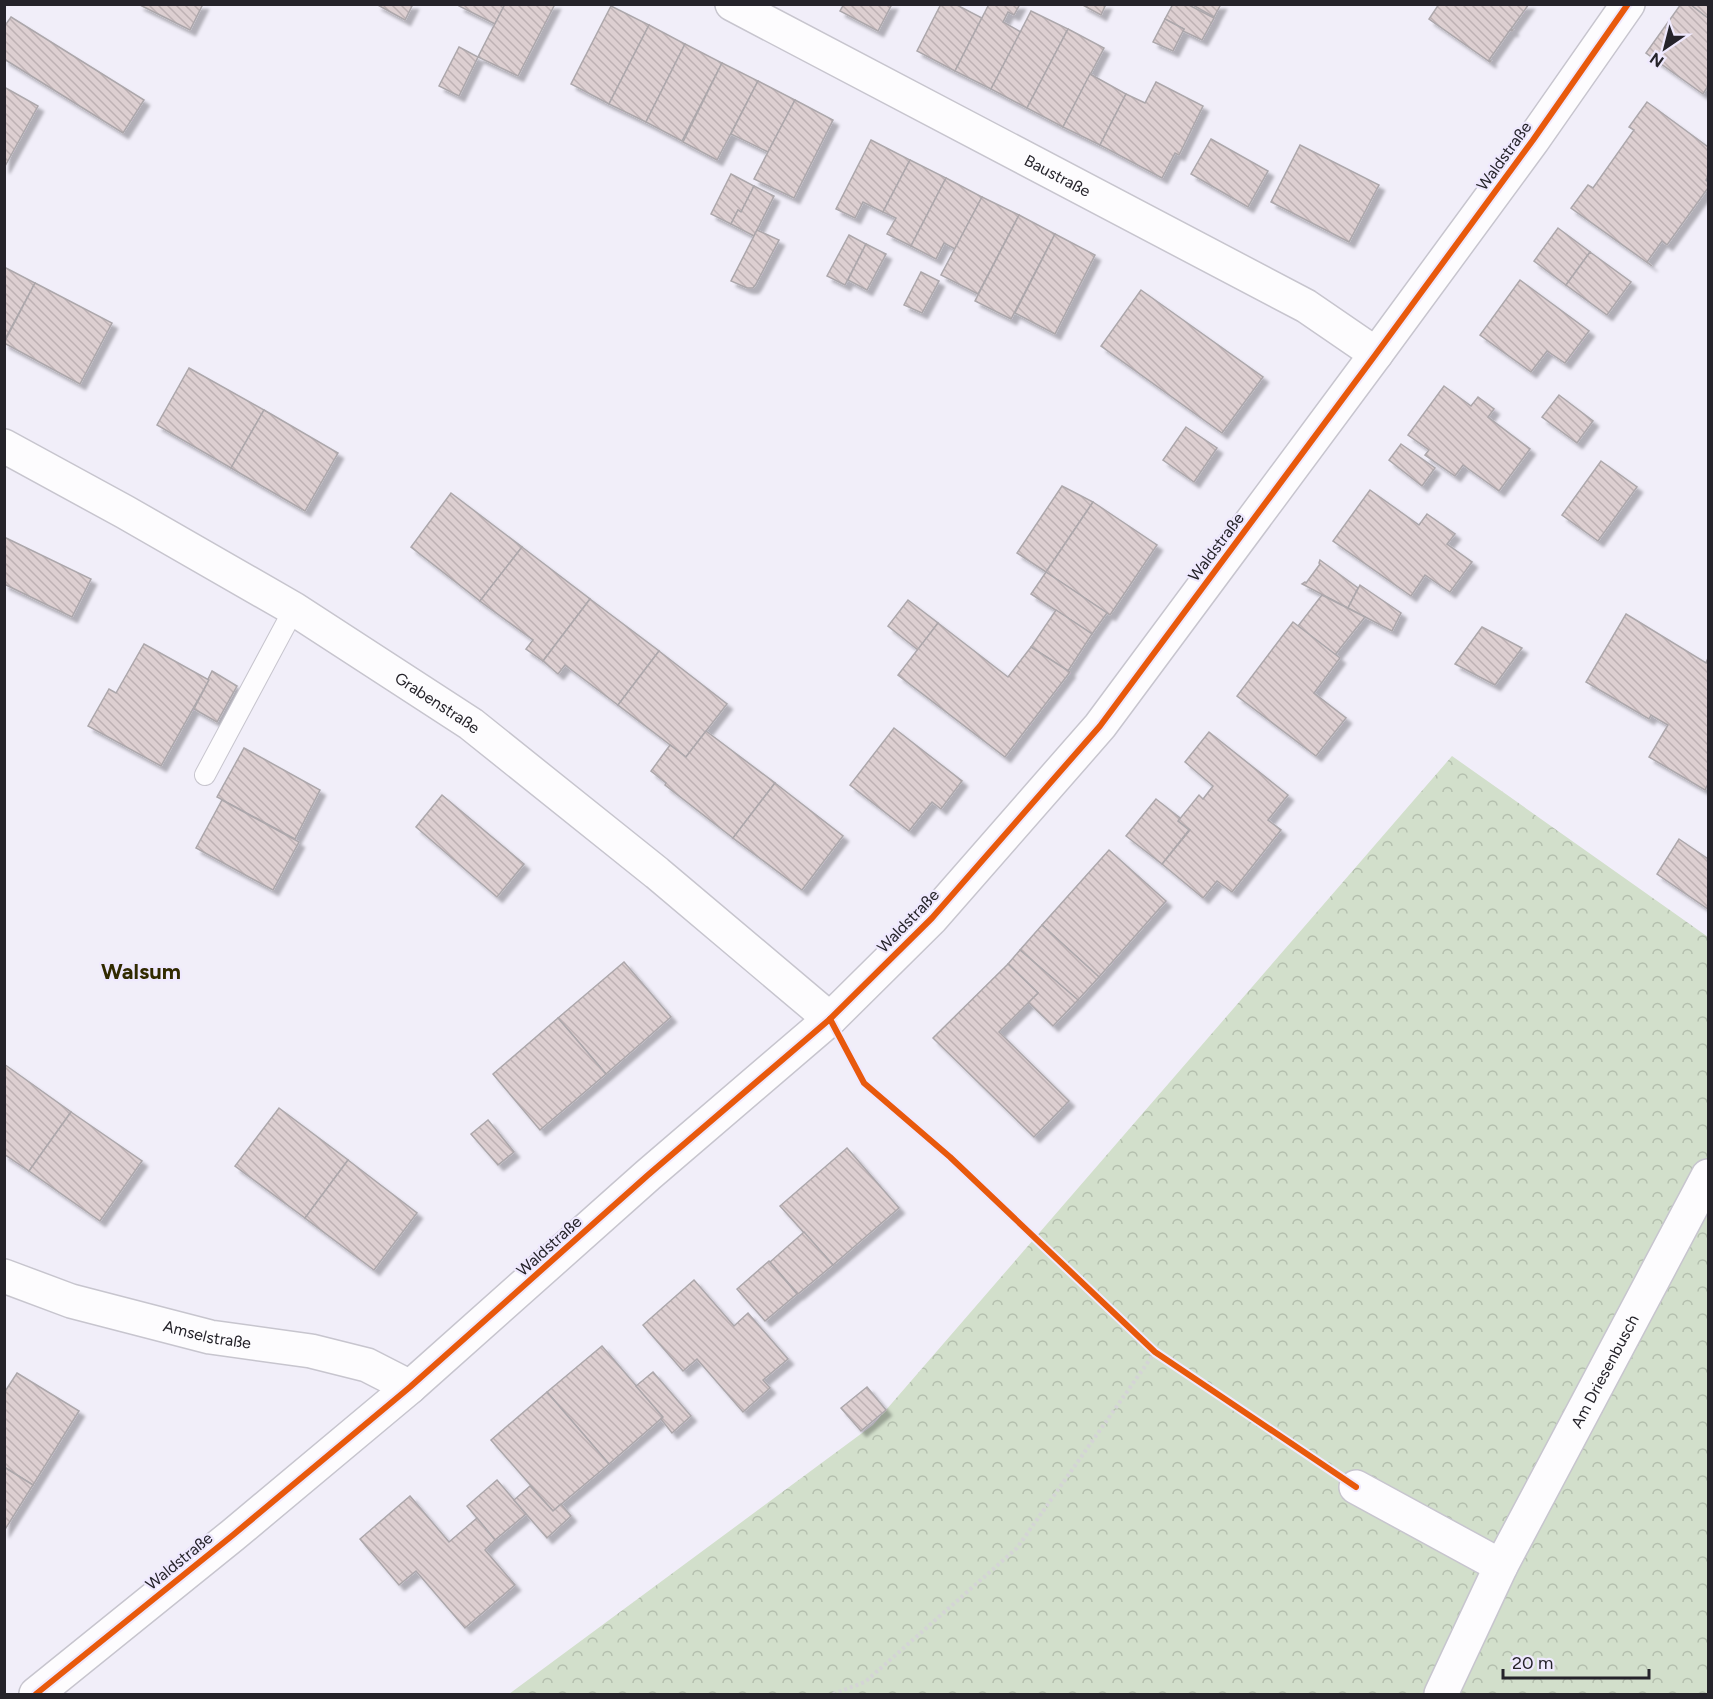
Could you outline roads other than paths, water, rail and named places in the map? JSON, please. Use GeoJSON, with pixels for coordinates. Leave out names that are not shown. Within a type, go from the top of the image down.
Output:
{"type":"FeatureCollection","features":[{"type":"Feature","properties":{"kind":"street","name":"Baustraße"},"geometry":{"type":"LineString","coordinates":[[732,4],[1306,306],[1376,354]]}},
{"type":"Feature","properties":{"kind":"street","name":"Waldstraße"},"geometry":{"type":"LineString","coordinates":[[36,1695],[410,1388],[648,1175],[830,1019],[932,918],[1100,726],[1533,140],[1628,4]]}},
{"type":"Feature","properties":{"kind":"street","name":"Grabenstraße"},"geometry":{"type":"LineString","coordinates":[[4,446],[294,609],[471,724],[657,873],[830,1019]]}},
{"type":"Feature","properties":{"kind":"street","name":"Am Driesenbusch"},"geometry":{"type":"LineString","coordinates":[[1442,1695],[1501,1566],[1708,1176]]}},
{"type":"Feature","properties":{"kind":"street","name":"Amselstraße"},"geometry":{"type":"LineString","coordinates":[[4,1276],[71,1301],[210,1337],[311,1351],[367,1365],[410,1388]]}},
{"type":"Feature","properties":{"kind":"street"},"geometry":{"type":"LineString","coordinates":[[1356,1487],[1501,1566]]}},
{"type":"Feature","properties":{"kind":"lane"},"geometry":{"type":"LineString","coordinates":[[205,775],[294,609]]}},
{"type":"Feature","properties":{"kind":"district","name":"Walsum"},"geometry":{"type":"Point","coordinates":[141,971]}}]}
